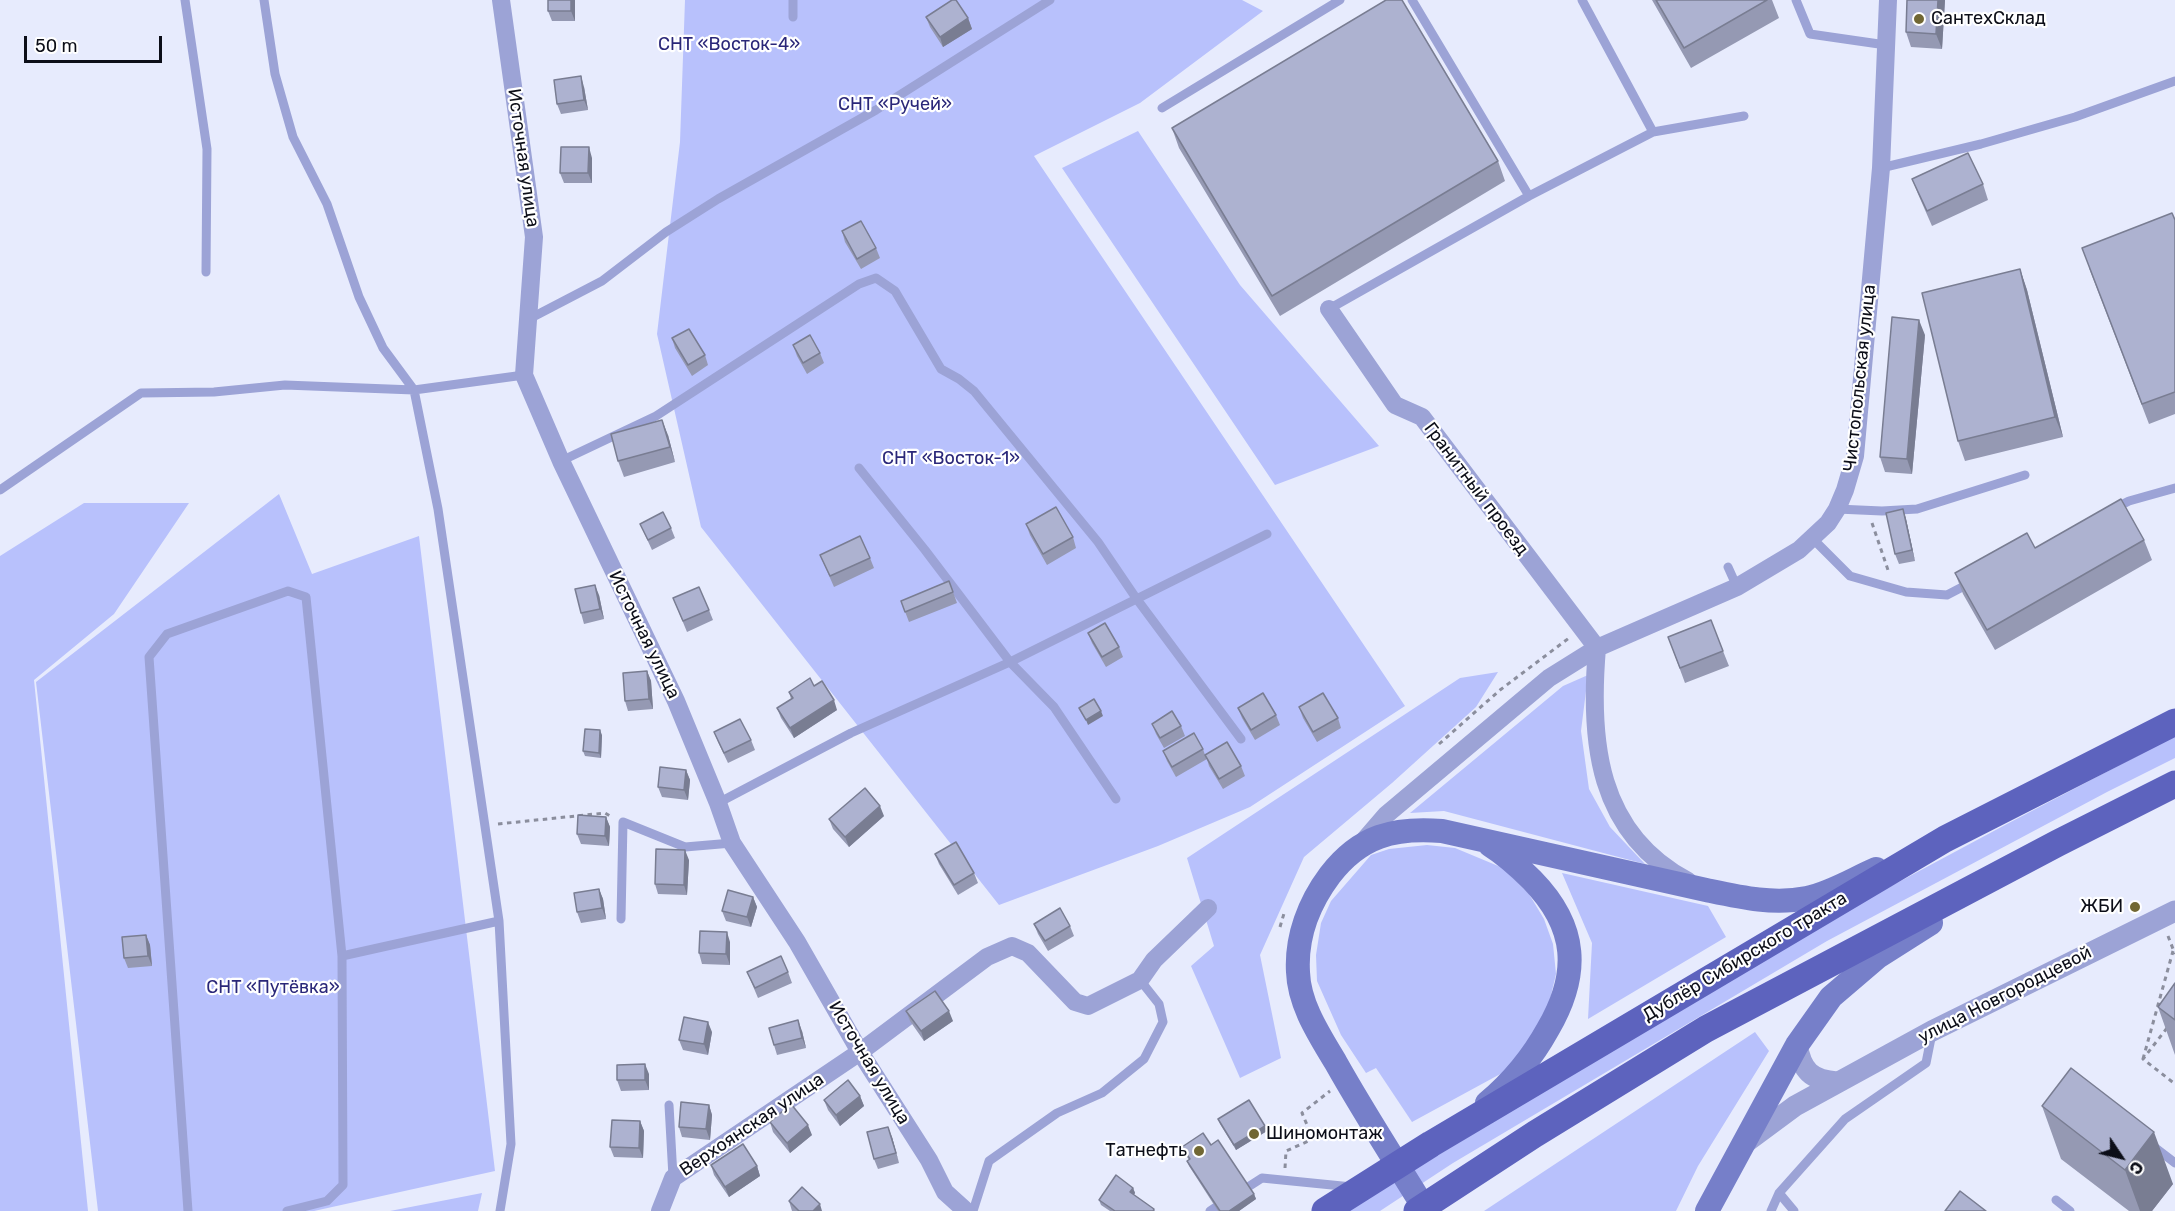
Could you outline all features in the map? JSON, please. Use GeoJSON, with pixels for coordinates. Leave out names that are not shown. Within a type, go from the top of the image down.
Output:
{"type":"FeatureCollection","features":[{"type":"Feature","properties":{"kind":"main road","name":"Дублёр Сибирского тракта"},"geometry":{"type":"LineString","coordinates":[[1325,1211],[1431,1144],[1944,839],[2175,722]]}},
{"type":"Feature","properties":{"kind":"main road"},"geometry":{"type":"LineString","coordinates":[[1417,1211],[1535,1134],[1707,1029],[2058,843],[2175,784]]}},
{"type":"Feature","properties":{"kind":"main road"},"geometry":{"type":"LineString","coordinates":[[1426,1211],[1340,1088],[1303,998],[1298,974],[1298,948],[1312,902],[1323,884],[1348,854],[1361,844],[1385,835],[1420,829],[1474,837],[1706,890],[1771,901],[1808,898],[1944,839]]}},
{"type":"Feature","properties":{"kind":"main road"},"geometry":{"type":"LineString","coordinates":[[1431,1144],[1496,1095],[1521,1070],[1555,1017],[1565,994],[1569,977],[1571,956],[1569,939],[1563,923],[1549,901],[1517,865],[1474,837]]}},
{"type":"Feature","properties":{"kind":"main road"},"geometry":{"type":"LineString","coordinates":[[1707,1211],[1797,1045],[1831,998],[1879,956],[2058,843]]}},
{"type":"Feature","properties":{"kind":"street","name":"Источная улица"},"geometry":{"type":"LineString","coordinates":[[501,0],[534,237],[524,375],[561,461],[676,701],[732,843],[797,942],[860,1052],[929,1160],[945,1192],[966,1211]]}},
{"type":"Feature","properties":{"kind":"street","name":"Чистопольская улица"},"geometry":{"type":"LineString","coordinates":[[1361,844],[1386,815],[1549,678],[1597,648],[1737,587],[1783,562],[1813,539],[1837,509],[1855,456],[1881,168],[1888,0]]}},
{"type":"Feature","properties":{"kind":"street","name":"Гранитный проезд"},"geometry":{"type":"LineString","coordinates":[[1329,309],[1395,405],[1422,417],[1597,648]]}},
{"type":"Feature","properties":{"kind":"street"},"geometry":{"type":"LineString","coordinates":[[1597,648],[1595,697],[1600,756],[1615,809],[1629,834],[1642,847],[1677,875],[1706,890]]}},
{"type":"Feature","properties":{"kind":"street"},"geometry":{"type":"LineString","coordinates":[[1140,980],[1154,960],[1208,908]]}},
{"type":"Feature","properties":{"kind":"street","name":"улица Новгородцевой"},"geometry":{"type":"LineString","coordinates":[[1744,1144],[1795,1106],[1932,1031],[2170,919]]}},
{"type":"Feature","properties":{"kind":"street","name":"Верхоянская улица"},"geometry":{"type":"LineString","coordinates":[[660,1211],[673,1178],[860,1052],[987,957],[1012,946],[1028,953],[1075,1002],[1088,1006],[1140,980]]}},
{"type":"Feature","properties":{"kind":"street"},"geometry":{"type":"LineString","coordinates":[[1797,1045],[1800,1060],[1809,1073],[1822,1081],[1837,1083]]}},
{"type":"Feature","properties":{"kind":"lane"},"geometry":{"type":"LineString","coordinates":[[185,0],[207,149],[206,272]]}},
{"type":"Feature","properties":{"kind":"lane"},"geometry":{"type":"LineString","coordinates":[[264,0],[275,74],[293,137],[327,204],[358,297],[383,348],[414,390],[438,509],[499,921],[511,1144],[500,1211]]}},
{"type":"Feature","properties":{"kind":"lane"},"geometry":{"type":"LineString","coordinates":[[793,17],[794,0]]}},
{"type":"Feature","properties":{"kind":"lane"},"geometry":{"type":"LineString","coordinates":[[527,320],[602,281],[666,232],[718,199],[876,111],[1050,0]]}},
{"type":"Feature","properties":{"kind":"lane"},"geometry":{"type":"LineString","coordinates":[[1162,108],[1340,0]]}},
{"type":"Feature","properties":{"kind":"lane"},"geometry":{"type":"LineString","coordinates":[[1412,0],[1529,196]]}},
{"type":"Feature","properties":{"kind":"lane"},"geometry":{"type":"LineString","coordinates":[[1582,0],[1653,132]]}},
{"type":"Feature","properties":{"kind":"lane"},"geometry":{"type":"LineString","coordinates":[[1796,0],[1810,34],[1886,45]]}},
{"type":"Feature","properties":{"kind":"lane"},"geometry":{"type":"LineString","coordinates":[[1881,168],[1980,144],[2075,117],[2175,81]]}},
{"type":"Feature","properties":{"kind":"lane"},"geometry":{"type":"LineString","coordinates":[[1329,309],[1529,196],[1653,132],[1744,116]]}},
{"type":"Feature","properties":{"kind":"lane"},"geometry":{"type":"LineString","coordinates":[[561,461],[656,416],[859,284],[876,278],[894,291],[941,369],[974,390],[1098,542],[1136,598],[1241,739]]}},
{"type":"Feature","properties":{"kind":"lane"},"geometry":{"type":"LineString","coordinates":[[0,490],[141,393],[214,392],[285,386],[414,390],[524,375]]}},
{"type":"Feature","properties":{"kind":"lane"},"geometry":{"type":"LineString","coordinates":[[859,468],[1010,662],[1054,707],[1116,799]]}},
{"type":"Feature","properties":{"kind":"lane"},"geometry":{"type":"LineString","coordinates":[[1837,509],[1917,509],[2025,475]]}},
{"type":"Feature","properties":{"kind":"lane"},"geometry":{"type":"LineString","coordinates":[[2108,512],[2129,501],[2175,488]]}},
{"type":"Feature","properties":{"kind":"lane"},"geometry":{"type":"LineString","coordinates":[[718,803],[851,733],[1010,662],[1267,534]]}},
{"type":"Feature","properties":{"kind":"lane"},"geometry":{"type":"LineString","coordinates":[[1813,539],[1850,576],[1906,592],[1947,595],[1977,579]]}},
{"type":"Feature","properties":{"kind":"lane"},"geometry":{"type":"LineString","coordinates":[[1728,567],[1737,587]]}},
{"type":"Feature","properties":{"kind":"lane"},"geometry":{"type":"LineString","coordinates":[[188,1211],[149,657],[167,634],[288,591],[306,597],[342,956],[343,1185],[327,1201],[287,1211]]}},
{"type":"Feature","properties":{"kind":"lane"},"geometry":{"type":"LineString","coordinates":[[621,919],[623,822],[685,847],[732,843]]}},
{"type":"Feature","properties":{"kind":"lane"},"geometry":{"type":"LineString","coordinates":[[342,956],[499,921]]}},
{"type":"Feature","properties":{"kind":"lane"},"geometry":{"type":"LineString","coordinates":[[973,1211],[989,1161],[1056,1113],[1102,1093],[1144,1059],[1163,1022],[1159,1004],[1140,980]]}},
{"type":"Feature","properties":{"kind":"lane"},"geometry":{"type":"LineString","coordinates":[[1771,1211],[1779,1193],[1845,1119],[1926,1063],[1932,1031]]}},
{"type":"Feature","properties":{"kind":"lane"},"geometry":{"type":"LineString","coordinates":[[669,1105],[673,1178]]}},
{"type":"Feature","properties":{"kind":"lane"},"geometry":{"type":"LineString","coordinates":[[2142,1138],[2175,1163]]}},
{"type":"Feature","properties":{"kind":"lane"},"geometry":{"type":"LineString","coordinates":[[1248,1187],[1262,1178],[1361,1188]]}},
{"type":"Feature","properties":{"kind":"lane"},"geometry":{"type":"LineString","coordinates":[[1779,1193],[1794,1211]]}},
{"type":"Feature","properties":{"kind":"lane"},"geometry":{"type":"LineString","coordinates":[[2056,1200],[2070,1211]]}},
{"type":"Feature","properties":{"kind":"path"},"geometry":{"type":"LineString","coordinates":[[1867,510],[1895,589]]}},
{"type":"Feature","properties":{"kind":"path"},"geometry":{"type":"LineString","coordinates":[[485,825],[605,813],[623,822]]}},
{"type":"Feature","properties":{"kind":"path"},"geometry":{"type":"LineString","coordinates":[[2143,1059],[2174,952],[2170,919]]}},
{"type":"Feature","properties":{"kind":"path"},"geometry":{"type":"LineString","coordinates":[[2143,1059],[2169,1025]]}},
{"type":"Feature","properties":{"kind":"path"},"geometry":{"type":"LineString","coordinates":[[2143,1059],[2175,1084]]}},
{"type":"Feature","properties":{"kind":"path"},"geometry":{"type":"LineString","coordinates":[[1286,1151],[1313,1138],[1302,1113],[1340,1088]]}},
{"type":"Feature","properties":{"kind":"green space","name":"СНТ «Восток-1»"},"geometry":{"type":"Polygon","coordinates":[[[685,0],[1242,0],[1263,11],[1140,103],[1034,156],[1405,706],[1250,807],[1158,846],[999,905],[701,527],[657,334],[680,142],[685,0]]]}},
{"type":"Feature","properties":{"kind":"green space"},"geometry":{"type":"Polygon","coordinates":[[[1138,131],[1240,285],[1379,446],[1275,485],[1062,168],[1138,131]]]}},
{"type":"Feature","properties":{"kind":"green space","name":"СНТ «Путёвка»"},"geometry":{"type":"Polygon","coordinates":[[[279,494],[312,574],[419,536],[495,1171],[314,1211],[98,1211],[36,682],[279,494]]]}},
{"type":"Feature","properties":{"kind":"green space"},"geometry":{"type":"Polygon","coordinates":[[[84,503],[189,503],[114,614],[34,680],[88,1211],[0,1211],[0,556],[84,503]]]}},
{"type":"Feature","properties":{"kind":"green space"},"geometry":{"type":"Polygon","coordinates":[[[1498,672],[1476,707],[1392,783],[1304,857],[1260,955],[1281,1058],[1240,1078],[1191,966],[1214,946],[1187,858],[1460,678],[1498,672]]]}},
{"type":"Feature","properties":{"kind":"green space"},"geometry":{"type":"Polygon","coordinates":[[[1588,675],[1581,731],[1589,789],[1610,827],[1645,864],[1444,811],[1410,813],[1563,686],[1588,675]]]}},
{"type":"Feature","properties":{"kind":"green space"},"geometry":{"type":"Polygon","coordinates":[[[2175,736],[2175,758],[1827,941],[1453,1163],[1380,1211],[1345,1211],[1839,914],[2175,736]]]}},
{"type":"Feature","properties":{"kind":"green space"},"geometry":{"type":"Polygon","coordinates":[[[1427,845],[1455,848],[1503,868],[1529,894],[1544,919],[1553,944],[1556,974],[1548,1008],[1515,1066],[1412,1122],[1376,1068],[1366,1073],[1341,1035],[1317,981],[1316,955],[1321,923],[1331,901],[1371,855],[1389,849],[1427,845]]]}},
{"type":"Feature","properties":{"kind":"green space"},"geometry":{"type":"Polygon","coordinates":[[[1562,873],[1708,906],[1726,937],[1588,1019],[1592,943],[1562,873]]]}},
{"type":"Feature","properties":{"kind":"green space"},"geometry":{"type":"Polygon","coordinates":[[[1755,1032],[1769,1051],[1698,1166],[1676,1211],[1484,1211],[1755,1032]]]}},
{"type":"Feature","properties":{"kind":"green space"},"geometry":{"type":"Polygon","coordinates":[[[482,1193],[478,1211],[390,1211],[482,1193]]]}},
{"type":"Feature","properties":{"kind":"building"},"geometry":{"type":"Polygon","coordinates":[[[548,0],[571,0],[571,11],[548,11],[548,0]]]}},
{"type":"Feature","properties":{"kind":"building"},"geometry":{"type":"Polygon","coordinates":[[[952,0],[956,0],[968,18],[940,37],[926,17],[952,0]]]}},
{"type":"Feature","properties":{"kind":"building"},"geometry":{"type":"Polygon","coordinates":[[[1386,0],[1402,0],[1498,161],[1272,296],[1172,128],[1386,0]]]}},
{"type":"Feature","properties":{"kind":"building"},"geometry":{"type":"Polygon","coordinates":[[[1656,0],[1767,0],[1684,48],[1656,0]]]}},
{"type":"Feature","properties":{"kind":"building"},"geometry":{"type":"Polygon","coordinates":[[[1907,0],[1938,0],[1936,34],[1906,32],[1907,0]]]}},
{"type":"Feature","properties":{"kind":"building"},"geometry":{"type":"Polygon","coordinates":[[[581,76],[584,100],[557,104],[554,80],[581,76]]]}},
{"type":"Feature","properties":{"kind":"building"},"geometry":{"type":"Polygon","coordinates":[[[561,147],[589,147],[588,173],[560,173],[561,147]]]}},
{"type":"Feature","properties":{"kind":"building"},"geometry":{"type":"Polygon","coordinates":[[[1968,153],[1983,184],[1927,211],[1912,179],[1968,153]]]}},
{"type":"Feature","properties":{"kind":"building"},"geometry":{"type":"Polygon","coordinates":[[[2172,213],[2175,220],[2175,392],[2142,404],[2082,248],[2172,213]]]}},
{"type":"Feature","properties":{"kind":"building"},"geometry":{"type":"Polygon","coordinates":[[[861,221],[876,248],[857,259],[842,231],[861,221]]]}},
{"type":"Feature","properties":{"kind":"building"},"geometry":{"type":"Polygon","coordinates":[[[2020,269],[2055,417],[1958,441],[1922,293],[2020,269]]]}},
{"type":"Feature","properties":{"kind":"building"},"geometry":{"type":"Polygon","coordinates":[[[1892,317],[1919,320],[1907,459],[1880,457],[1892,317]]]}},
{"type":"Feature","properties":{"kind":"building"},"geometry":{"type":"Polygon","coordinates":[[[689,329],[705,355],[688,365],[672,338],[689,329]]]}},
{"type":"Feature","properties":{"kind":"building"},"geometry":{"type":"Polygon","coordinates":[[[810,335],[820,353],[803,363],[793,345],[810,335]]]}},
{"type":"Feature","properties":{"kind":"building"},"geometry":{"type":"Polygon","coordinates":[[[662,420],[670,447],[618,461],[611,434],[662,420]]]}},
{"type":"Feature","properties":{"kind":"building"},"geometry":{"type":"Polygon","coordinates":[[[2121,499],[2144,540],[1987,630],[1955,573],[2027,533],[2035,548],[2121,499]]]}},
{"type":"Feature","properties":{"kind":"building"},"geometry":{"type":"Polygon","coordinates":[[[1056,507],[1073,537],[1043,554],[1026,524],[1056,507]]]}},
{"type":"Feature","properties":{"kind":"building"},"geometry":{"type":"Polygon","coordinates":[[[1903,509],[1912,550],[1895,554],[1886,513],[1903,509]]]}},
{"type":"Feature","properties":{"kind":"building"},"geometry":{"type":"Polygon","coordinates":[[[663,512],[671,528],[648,540],[640,524],[663,512]]]}},
{"type":"Feature","properties":{"kind":"building"},"geometry":{"type":"Polygon","coordinates":[[[860,536],[870,558],[830,576],[820,555],[860,536]]]}},
{"type":"Feature","properties":{"kind":"building"},"geometry":{"type":"Polygon","coordinates":[[[949,581],[953,592],[905,612],[901,601],[949,581]]]}},
{"type":"Feature","properties":{"kind":"building"},"geometry":{"type":"Polygon","coordinates":[[[595,585],[600,609],[581,613],[575,589],[595,585]]]}},
{"type":"Feature","properties":{"kind":"building"},"geometry":{"type":"Polygon","coordinates":[[[699,587],[709,610],[683,621],[673,598],[699,587]]]}},
{"type":"Feature","properties":{"kind":"building"},"geometry":{"type":"Polygon","coordinates":[[[1711,620],[1723,651],[1680,668],[1668,637],[1711,620]]]}},
{"type":"Feature","properties":{"kind":"building"},"geometry":{"type":"Polygon","coordinates":[[[1105,623],[1119,647],[1102,657],[1088,633],[1105,623]]]}},
{"type":"Feature","properties":{"kind":"building"},"geometry":{"type":"Polygon","coordinates":[[[647,671],[649,699],[625,701],[623,673],[647,671]]]}},
{"type":"Feature","properties":{"kind":"building"},"geometry":{"type":"Polygon","coordinates":[[[810,678],[814,686],[822,681],[834,700],[790,728],[777,708],[793,698],[789,692],[810,678]]]}},
{"type":"Feature","properties":{"kind":"building"},"geometry":{"type":"Polygon","coordinates":[[[1263,693],[1276,715],[1251,730],[1238,708],[1263,693]]]}},
{"type":"Feature","properties":{"kind":"building"},"geometry":{"type":"Polygon","coordinates":[[[1323,693],[1338,718],[1313,732],[1299,707],[1323,693]]]}},
{"type":"Feature","properties":{"kind":"building"},"geometry":{"type":"Polygon","coordinates":[[[1094,699],[1101,711],[1086,720],[1079,708],[1094,699]]]}},
{"type":"Feature","properties":{"kind":"building"},"geometry":{"type":"Polygon","coordinates":[[[1172,711],[1181,726],[1160,738],[1152,724],[1172,711]]]}},
{"type":"Feature","properties":{"kind":"building"},"geometry":{"type":"Polygon","coordinates":[[[740,719],[751,740],[724,753],[714,732],[740,719]]]}},
{"type":"Feature","properties":{"kind":"building"},"geometry":{"type":"Polygon","coordinates":[[[585,729],[600,730],[599,753],[583,751],[585,729]]]}},
{"type":"Feature","properties":{"kind":"building"},"geometry":{"type":"Polygon","coordinates":[[[1194,733],[1203,749],[1172,767],[1163,751],[1194,733]]]}},
{"type":"Feature","properties":{"kind":"building"},"geometry":{"type":"Polygon","coordinates":[[[1227,742],[1241,766],[1219,779],[1205,755],[1227,742]]]}},
{"type":"Feature","properties":{"kind":"building"},"geometry":{"type":"Polygon","coordinates":[[[660,767],[686,770],[684,790],[658,787],[660,767]]]}},
{"type":"Feature","properties":{"kind":"building"},"geometry":{"type":"Polygon","coordinates":[[[865,788],[880,806],[845,837],[829,819],[865,788]]]}},
{"type":"Feature","properties":{"kind":"building"},"geometry":{"type":"Polygon","coordinates":[[[578,815],[606,817],[605,836],[577,834],[578,815]]]}},
{"type":"Feature","properties":{"kind":"building"},"geometry":{"type":"Polygon","coordinates":[[[956,842],[974,873],[954,885],[935,854],[956,842]]]}},
{"type":"Feature","properties":{"kind":"building"},"geometry":{"type":"Polygon","coordinates":[[[656,849],[685,850],[684,885],[655,884],[656,849]]]}},
{"type":"Feature","properties":{"kind":"building"},"geometry":{"type":"Polygon","coordinates":[[[599,889],[602,908],[577,912],[574,893],[599,889]]]}},
{"type":"Feature","properties":{"kind":"building"},"geometry":{"type":"Polygon","coordinates":[[[728,890],[753,897],[747,917],[722,911],[728,890]]]}},
{"type":"Feature","properties":{"kind":"building"},"geometry":{"type":"Polygon","coordinates":[[[1060,908],[1070,926],[1045,941],[1034,924],[1060,908]]]}},
{"type":"Feature","properties":{"kind":"building"},"geometry":{"type":"Polygon","coordinates":[[[700,931],[727,932],[726,954],[699,953],[700,931]]]}},
{"type":"Feature","properties":{"kind":"building"},"geometry":{"type":"Polygon","coordinates":[[[146,935],[148,956],[124,958],[122,937],[146,935]]]}},
{"type":"Feature","properties":{"kind":"building"},"geometry":{"type":"Polygon","coordinates":[[[781,956],[788,972],[755,988],[747,972],[781,956]]]}},
{"type":"Feature","properties":{"kind":"building"},"geometry":{"type":"Polygon","coordinates":[[[2175,983],[2175,1020],[2158,1007],[2175,983]]]}},
{"type":"Feature","properties":{"kind":"building"},"geometry":{"type":"Polygon","coordinates":[[[935,991],[949,1011],[921,1031],[906,1011],[935,991]]]}},
{"type":"Feature","properties":{"kind":"building"},"geometry":{"type":"Polygon","coordinates":[[[684,1017],[708,1022],[704,1044],[679,1040],[684,1017]]]}},
{"type":"Feature","properties":{"kind":"building"},"geometry":{"type":"Polygon","coordinates":[[[798,1020],[802,1038],[774,1045],[769,1028],[798,1020]]]}},
{"type":"Feature","properties":{"kind":"building"},"geometry":{"type":"Polygon","coordinates":[[[645,1064],[645,1080],[617,1080],[617,1065],[645,1064]]]}},
{"type":"Feature","properties":{"kind":"building"},"geometry":{"type":"Polygon","coordinates":[[[2071,1068],[2154,1132],[2125,1170],[2042,1106],[2071,1068]]]}},
{"type":"Feature","properties":{"kind":"building"},"geometry":{"type":"Polygon","coordinates":[[[848,1080],[860,1096],[836,1115],[824,1100],[848,1080]]]}},
{"type":"Feature","properties":{"kind":"building"},"geometry":{"type":"Polygon","coordinates":[[[1249,1100],[1265,1126],[1234,1145],[1218,1119],[1249,1100]]]}},
{"type":"Feature","properties":{"kind":"building"},"geometry":{"type":"Polygon","coordinates":[[[681,1102],[709,1105],[706,1129],[679,1127],[681,1102]]]}},
{"type":"Feature","properties":{"kind":"building"},"geometry":{"type":"Polygon","coordinates":[[[791,1104],[808,1125],[787,1143],[770,1122],[791,1104]]]}},
{"type":"Feature","properties":{"kind":"building"},"geometry":{"type":"Polygon","coordinates":[[[612,1120],[640,1121],[639,1148],[610,1147],[612,1120]]]}},
{"type":"Feature","properties":{"kind":"building"},"geometry":{"type":"Polygon","coordinates":[[[888,1127],[896,1153],[874,1159],[867,1132],[888,1127]]]}},
{"type":"Feature","properties":{"kind":"building"},"geometry":{"type":"Polygon","coordinates":[[[1203,1133],[1211,1145],[1218,1140],[1254,1194],[1229,1211],[1220,1211],[1187,1161],[1190,1159],[1182,1147],[1203,1133]]]}},
{"type":"Feature","properties":{"kind":"building"},"geometry":{"type":"Polygon","coordinates":[[[743,1144],[757,1166],[725,1187],[711,1165],[743,1144]]]}},
{"type":"Feature","properties":{"kind":"building"},"geometry":{"type":"Polygon","coordinates":[[[1116,1175],[1133,1188],[1130,1192],[1154,1209],[1153,1211],[1115,1211],[1099,1200],[1116,1175]]]}},
{"type":"Feature","properties":{"kind":"building"},"geometry":{"type":"Polygon","coordinates":[[[802,1187],[820,1204],[813,1211],[799,1211],[789,1201],[802,1187]]]}},
{"type":"Feature","properties":{"kind":"building"},"geometry":{"type":"Polygon","coordinates":[[[1960,1191],[1986,1211],[1945,1211],[1960,1191]]]}},
{"type":"Feature","properties":{"kind":"place","name":"СантехСклад"},"geometry":{"type":"Point","coordinates":[1919,19]}},
{"type":"Feature","properties":{"kind":"place","name":"ЖБИ"},"geometry":{"type":"Point","coordinates":[2135,907]}},
{"type":"Feature","properties":{"kind":"place","name":"Шиномонтаж"},"geometry":{"type":"Point","coordinates":[1254,1134]}},
{"type":"Feature","properties":{"kind":"place","name":"Татнефть"},"geometry":{"type":"Point","coordinates":[1199,1151]}},
{"type":"Feature","properties":{"kind":"park label","name":"СНТ «Восток-4»"},"geometry":{"type":"Point","coordinates":[729,45]}},
{"type":"Feature","properties":{"kind":"park label","name":"СНТ «Ручей»"},"geometry":{"type":"Point","coordinates":[895,105]}}]}
